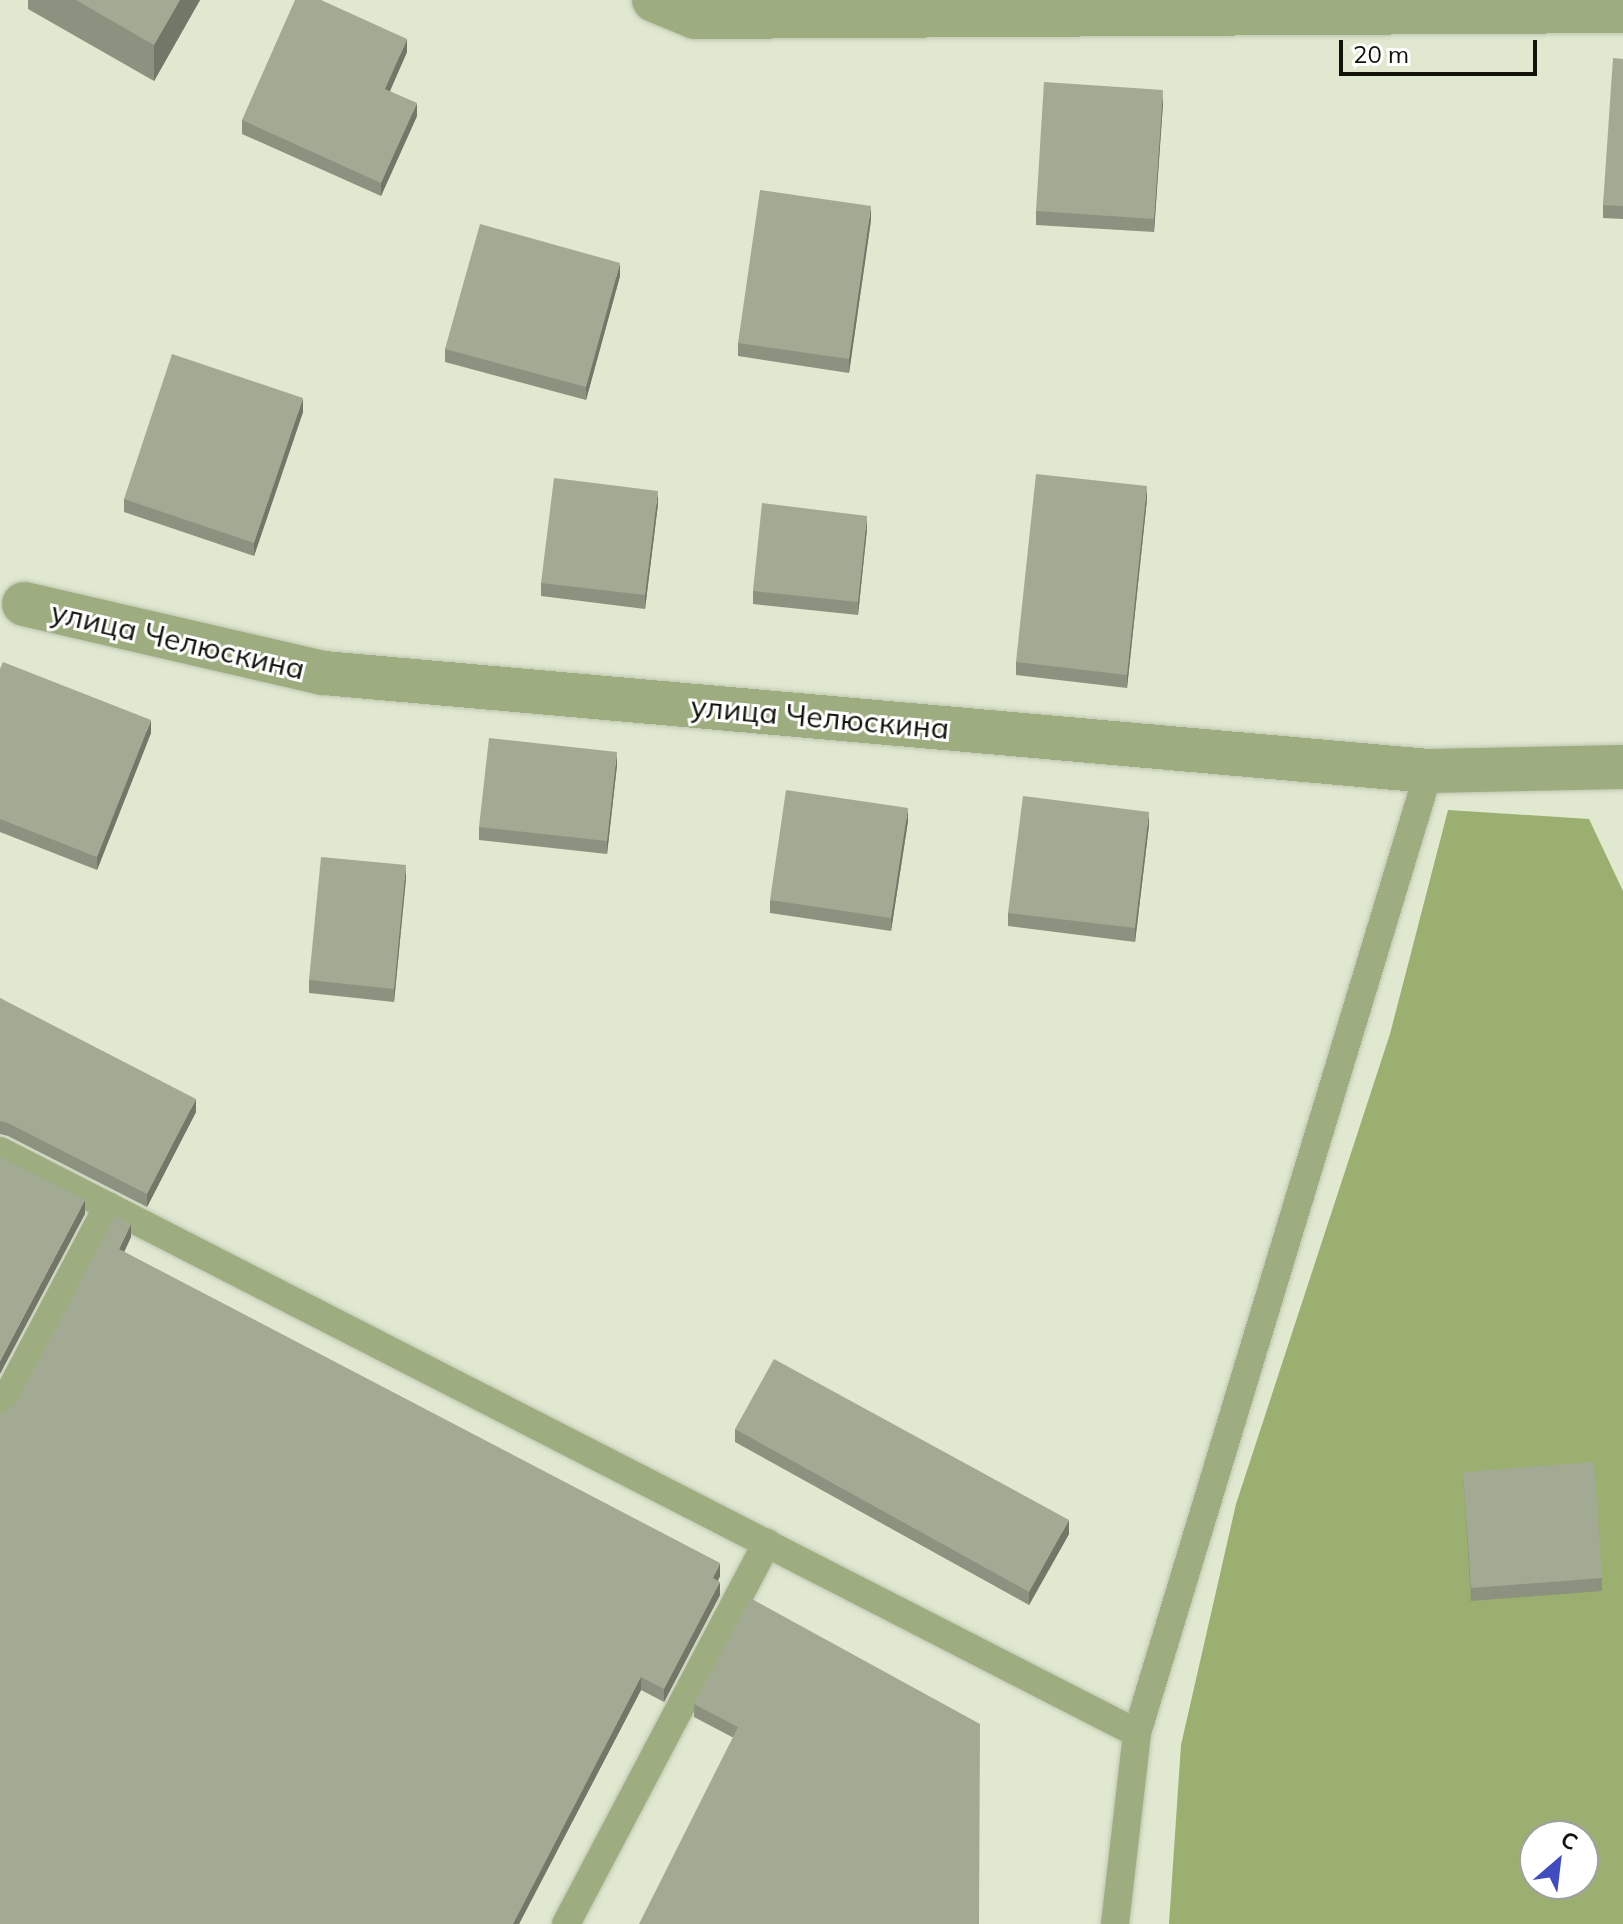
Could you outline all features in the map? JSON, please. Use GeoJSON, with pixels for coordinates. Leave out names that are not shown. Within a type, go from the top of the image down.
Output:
{"type":"FeatureCollection","features":[{"type":"Feature","properties":{"kind":"street"},"geometry":{"type":"LineString","coordinates":[[654,0],[695,17],[1623,11]]}},
{"type":"Feature","properties":{"kind":"street","name":"улица Челюскина"},"geometry":{"type":"LineString","coordinates":[[24,604],[324,673],[1429,771],[1623,767]]}},
{"type":"Feature","properties":{"kind":"lane"},"geometry":{"type":"LineString","coordinates":[[1115,1924],[1137,1733],[1429,771]]}},
{"type":"Feature","properties":{"kind":"lane"},"geometry":{"type":"LineString","coordinates":[[0,1151],[1137,1733]]}},
{"type":"Feature","properties":{"kind":"lane"},"geometry":{"type":"LineString","coordinates":[[0,1410],[108,1206]]}},
{"type":"Feature","properties":{"kind":"lane"},"geometry":{"type":"LineString","coordinates":[[566,1924],[767,1543]]}},
{"type":"Feature","properties":{"kind":"green space"},"geometry":{"type":"Polygon","coordinates":[[[1448,810],[1589,819],[1623,891],[1623,1924],[1169,1924],[1181,1745],[1236,1504],[1390,1034],[1448,810]]]}},
{"type":"Feature","properties":{"kind":"building"},"geometry":{"type":"Polygon","coordinates":[[[76,0],[180,0],[154,45],[76,0]]]}},
{"type":"Feature","properties":{"kind":"building"},"geometry":{"type":"Polygon","coordinates":[[[295,0],[321,0],[407,39],[385,89],[417,103],[381,183],[242,120],[295,0]]]}},
{"type":"Feature","properties":{"kind":"building"},"geometry":{"type":"Polygon","coordinates":[[[1613,58],[1623,59],[1623,206],[1603,205],[1613,58]]]}},
{"type":"Feature","properties":{"kind":"building"},"geometry":{"type":"Polygon","coordinates":[[[1044,82],[1163,90],[1154,219],[1036,211],[1044,82]]]}},
{"type":"Feature","properties":{"kind":"building"},"geometry":{"type":"Polygon","coordinates":[[[760,190],[871,206],[849,359],[738,343],[760,190]]]}},
{"type":"Feature","properties":{"kind":"building"},"geometry":{"type":"Polygon","coordinates":[[[480,224],[620,263],[586,387],[445,349],[480,224]]]}},
{"type":"Feature","properties":{"kind":"building"},"geometry":{"type":"Polygon","coordinates":[[[172,354],[303,398],[254,543],[124,499],[172,354]]]}},
{"type":"Feature","properties":{"kind":"building"},"geometry":{"type":"Polygon","coordinates":[[[1036,474],[1147,486],[1127,675],[1016,662],[1036,474]]]}},
{"type":"Feature","properties":{"kind":"building"},"geometry":{"type":"Polygon","coordinates":[[[554,478],[658,491],[645,595],[541,583],[554,478]]]}},
{"type":"Feature","properties":{"kind":"building"},"geometry":{"type":"Polygon","coordinates":[[[762,503],[867,516],[858,602],[753,591],[762,503]]]}},
{"type":"Feature","properties":{"kind":"building"},"geometry":{"type":"Polygon","coordinates":[[[3,662],[151,720],[97,857],[0,819],[0,669],[3,662]]]}},
{"type":"Feature","properties":{"kind":"building"},"geometry":{"type":"Polygon","coordinates":[[[489,738],[617,752],[607,841],[479,827],[489,738]]]}},
{"type":"Feature","properties":{"kind":"building"},"geometry":{"type":"Polygon","coordinates":[[[786,790],[908,808],[891,918],[770,900],[786,790]]]}},
{"type":"Feature","properties":{"kind":"building"},"geometry":{"type":"Polygon","coordinates":[[[1023,796],[1149,812],[1135,928],[1008,913],[1023,796]]]}},
{"type":"Feature","properties":{"kind":"building"},"geometry":{"type":"Polygon","coordinates":[[[321,857],[406,865],[394,989],[309,980],[321,857]]]}},
{"type":"Feature","properties":{"kind":"building"},"geometry":{"type":"Polygon","coordinates":[[[0,998],[196,1099],[147,1194],[0,1121],[0,998]]]}},
{"type":"Feature","properties":{"kind":"building"},"geometry":{"type":"Polygon","coordinates":[[[0,1157],[85,1200],[0,1361],[0,1157]]]}},
{"type":"Feature","properties":{"kind":"building"},"geometry":{"type":"Polygon","coordinates":[[[115,1216],[131,1224],[119,1249],[720,1563],[713,1578],[720,1582],[664,1689],[641,1677],[513,1924],[0,1924],[0,1413],[15,1405],[115,1216]]]}},
{"type":"Feature","properties":{"kind":"building"},"geometry":{"type":"Polygon","coordinates":[[[774,1359],[1069,1520],[1029,1592],[735,1429],[774,1359]]]}},
{"type":"Feature","properties":{"kind":"building"},"geometry":{"type":"Polygon","coordinates":[[[1594,1462],[1602,1578],[1471,1588],[1463,1472],[1594,1462]]]}},
{"type":"Feature","properties":{"kind":"building"},"geometry":{"type":"Polygon","coordinates":[[[750,1598],[980,1724],[979,1924],[639,1924],[738,1727],[694,1704],[750,1598]]]}}]}
